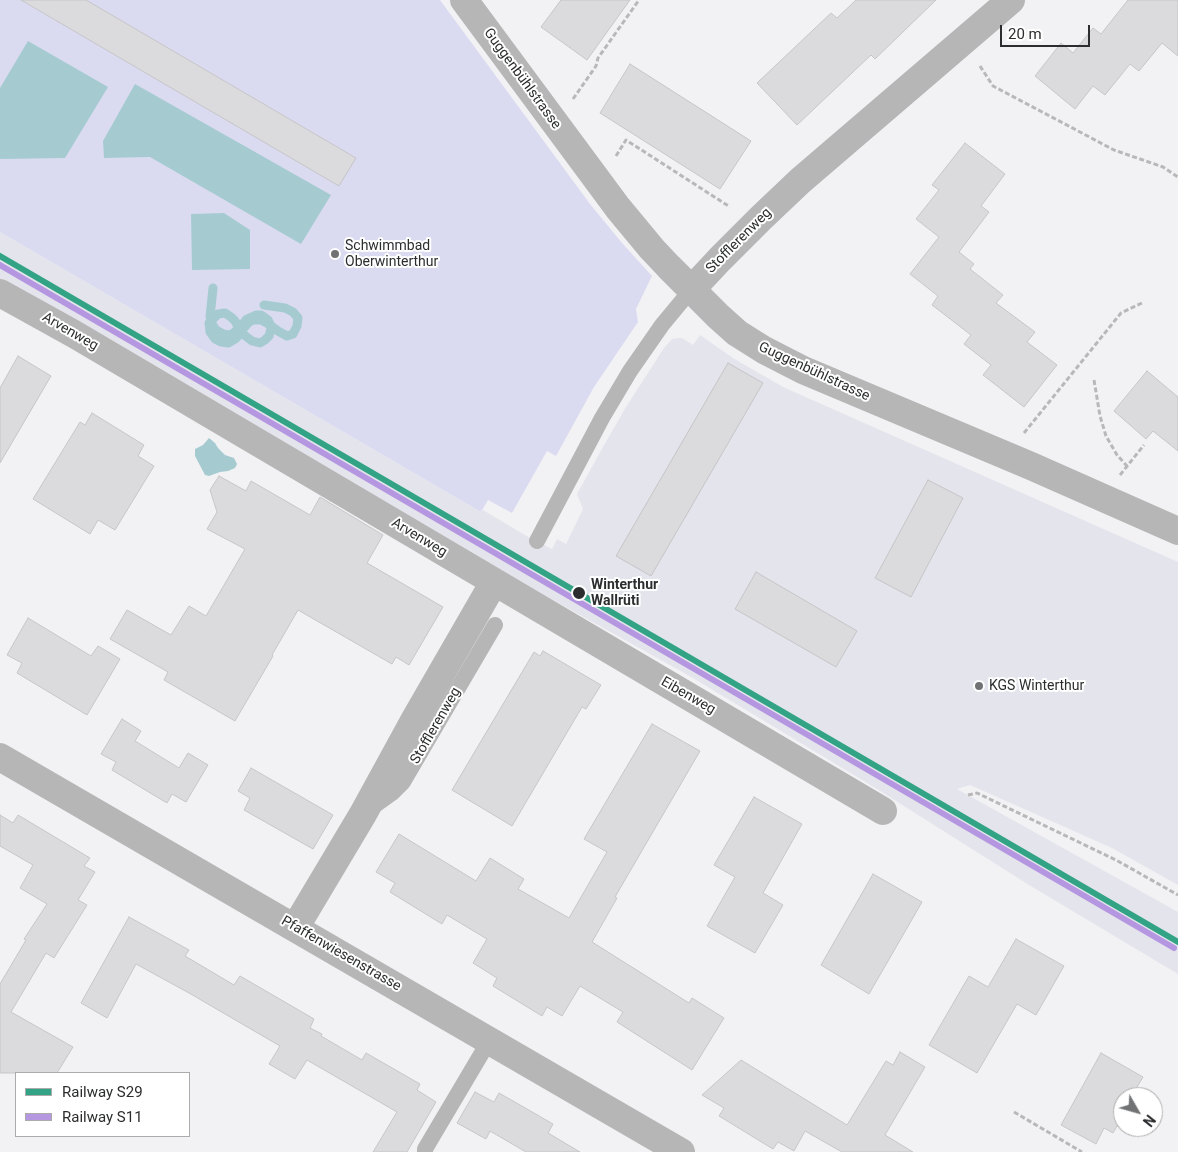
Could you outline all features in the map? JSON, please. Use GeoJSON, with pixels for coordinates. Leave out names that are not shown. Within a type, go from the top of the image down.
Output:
{"type":"FeatureCollection","features":[{"type":"Feature","properties":{"kind":"street","name":"Guggenbühlstrasse"},"geometry":{"type":"LineString","coordinates":[[464,0],[618,208],[652,249],[691,290],[737,333],[784,361],[1178,531]]}},
{"type":"Feature","properties":{"kind":"street","name":"Stofflerenweg"},"geometry":{"type":"LineString","coordinates":[[691,290],[800,180],[1011,0]]}},
{"type":"Feature","properties":{"kind":"street","name":"Arvenweg"},"geometry":{"type":"LineString","coordinates":[[0,293],[82,339],[494,582]]}},
{"type":"Feature","properties":{"kind":"street","name":"Eibenweg"},"geometry":{"type":"LineString","coordinates":[[494,582],[883,811]]}},
{"type":"Feature","properties":{"kind":"street"},"geometry":{"type":"LineString","coordinates":[[296,928],[363,814],[494,582]]}},
{"type":"Feature","properties":{"kind":"street","name":"Pfaffenwiesenstrasse"},"geometry":{"type":"LineString","coordinates":[[3,765],[296,928],[681,1152]]}},
{"type":"Feature","properties":{"kind":"lane","name":"Stofflerenweg"},"geometry":{"type":"LineString","coordinates":[[537,541],[621,385],[654,336],[691,290]]}},
{"type":"Feature","properties":{"kind":"lane","name":"Stofflerenweg"},"geometry":{"type":"LineString","coordinates":[[363,814],[392,793],[403,782],[494,625]]}},
{"type":"Feature","properties":{"kind":"lane"},"geometry":{"type":"LineString","coordinates":[[425,1152],[489,1041]]}},
{"type":"Feature","properties":{"kind":"path"},"geometry":{"type":"LineString","coordinates":[[571,102],[596,66],[598,58],[639,0]]}},
{"type":"Feature","properties":{"kind":"path"},"geometry":{"type":"LineString","coordinates":[[979,64],[993,86],[1114,150],[1163,167],[1178,177]]}},
{"type":"Feature","properties":{"kind":"path"},"geometry":{"type":"LineString","coordinates":[[613,160],[626,140],[730,207]]}},
{"type":"Feature","properties":{"kind":"path"},"geometry":{"type":"LineString","coordinates":[[1024,433],[1122,313],[1144,302]]}},
{"type":"Feature","properties":{"kind":"path"},"geometry":{"type":"LineString","coordinates":[[1094,380],[1100,416],[1106,436],[1117,455],[1127,466]]}},
{"type":"Feature","properties":{"kind":"path"},"geometry":{"type":"LineString","coordinates":[[1118,477],[1144,445]]}},
{"type":"Feature","properties":{"kind":"path"},"geometry":{"type":"LineString","coordinates":[[968,795],[977,793],[1116,860],[1178,894]]}},
{"type":"Feature","properties":{"kind":"path"},"geometry":{"type":"LineString","coordinates":[[1014,1112],[1082,1152]]}},
{"type":"Feature","properties":{"kind":"shaded area","name":"Schwimmbad Oberwinterthur"},"geometry":{"type":"Polygon","coordinates":[[[0,0],[440,0],[590,204],[652,276],[636,309],[638,322],[594,387],[556,456],[547,451],[512,513],[488,500],[481,512],[0,232],[0,0]]]}},
{"type":"Feature","properties":{"kind":"shaded area"},"geometry":{"type":"Polygon","coordinates":[[[28,41],[108,87],[65,158],[0,159],[0,88],[28,41]]]}},
{"type":"Feature","properties":{"kind":"shaded area"},"geometry":{"type":"Polygon","coordinates":[[[135,84],[331,195],[301,244],[150,157],[104,158],[103,141],[135,84]]]}},
{"type":"Feature","properties":{"kind":"shaded area"},"geometry":{"type":"Polygon","coordinates":[[[224,213],[250,230],[250,269],[192,270],[191,214],[224,213]]]}},
{"type":"Feature","properties":{"kind":"shaded area","name":"KGS Winterthur"},"geometry":{"type":"Polygon","coordinates":[[[0,232],[481,512],[483,510],[552,549],[557,539],[566,544],[583,509],[577,494],[626,407],[664,348],[672,339],[678,338],[682,338],[693,345],[700,335],[733,358],[783,387],[1178,562],[1178,885],[1112,848],[970,785],[957,789],[1178,912],[1178,974],[1029,885],[877,789],[693,678],[535,590],[0,280],[0,232]]]}},
{"type":"Feature","properties":{"kind":"shaded area"},"geometry":{"type":"Polygon","coordinates":[[[209,438],[225,455],[234,458],[237,464],[235,468],[209,476],[205,475],[195,456],[195,449],[203,445],[209,438]]]}},
{"type":"Feature","properties":{"kind":"building"},"geometry":{"type":"Polygon","coordinates":[[[21,0],[86,0],[356,158],[339,186],[21,0]]]}},
{"type":"Feature","properties":{"kind":"building"},"geometry":{"type":"Polygon","coordinates":[[[561,0],[630,0],[587,60],[541,27],[561,0]]]}},
{"type":"Feature","properties":{"kind":"building"},"geometry":{"type":"Polygon","coordinates":[[[856,0],[936,0],[875,59],[871,55],[797,125],[757,83],[831,13],[837,18],[856,0]]]}},
{"type":"Feature","properties":{"kind":"building"},"geometry":{"type":"Polygon","coordinates":[[[1128,0],[1178,0],[1178,56],[1162,43],[1139,71],[1130,64],[1105,95],[1093,86],[1075,109],[1035,76],[1061,43],[1073,53],[1093,28],[1101,34],[1128,0]]]}},
{"type":"Feature","properties":{"kind":"building"},"geometry":{"type":"Polygon","coordinates":[[[630,64],[751,141],[720,189],[600,113],[630,64]]]}},
{"type":"Feature","properties":{"kind":"building"},"geometry":{"type":"Polygon","coordinates":[[[965,143],[1005,174],[981,206],[989,212],[959,252],[974,264],[970,269],[1003,295],[996,303],[1035,332],[1027,342],[1057,365],[1024,407],[983,375],[991,365],[964,344],[971,335],[932,305],[938,296],[910,274],[939,237],[916,219],[939,190],[932,185],[965,143]]]}},
{"type":"Feature","properties":{"kind":"building"},"geometry":{"type":"Polygon","coordinates":[[[18,356],[51,376],[0,463],[0,388],[18,356]]]}},
{"type":"Feature","properties":{"kind":"building"},"geometry":{"type":"Polygon","coordinates":[[[728,363],[763,383],[651,576],[616,556],[728,363]]]}},
{"type":"Feature","properties":{"kind":"building"},"geometry":{"type":"Polygon","coordinates":[[[1147,371],[1178,397],[1178,451],[1153,431],[1146,439],[1114,411],[1147,371]]]}},
{"type":"Feature","properties":{"kind":"building"},"geometry":{"type":"Polygon","coordinates":[[[92,413],[144,445],[138,456],[154,466],[115,530],[98,520],[90,534],[33,499],[80,422],[85,425],[92,413]]]}},
{"type":"Feature","properties":{"kind":"building"},"geometry":{"type":"Polygon","coordinates":[[[219,476],[246,491],[251,481],[310,515],[320,497],[383,535],[367,563],[443,607],[409,665],[396,657],[392,664],[298,610],[235,721],[164,680],[168,672],[110,639],[127,610],[171,635],[189,606],[206,616],[245,549],[207,529],[217,512],[210,490],[219,476]]]}},
{"type":"Feature","properties":{"kind":"building"},"geometry":{"type":"Polygon","coordinates":[[[928,480],[963,498],[911,597],[875,578],[928,480]]]}},
{"type":"Feature","properties":{"kind":"building"},"geometry":{"type":"Polygon","coordinates":[[[756,572],[857,631],[836,667],[735,609],[756,572]]]}},
{"type":"Feature","properties":{"kind":"building"},"geometry":{"type":"Polygon","coordinates":[[[28,618],[91,656],[98,646],[120,659],[87,715],[17,673],[22,663],[7,655],[28,618]]]}},
{"type":"Feature","properties":{"kind":"building"},"geometry":{"type":"Polygon","coordinates":[[[543,651],[601,685],[586,709],[582,707],[512,826],[452,790],[534,652],[540,656],[543,651]]]}},
{"type":"Feature","properties":{"kind":"building"},"geometry":{"type":"Polygon","coordinates":[[[122,719],[141,731],[135,741],[179,768],[188,753],[208,765],[186,802],[172,794],[167,803],[112,770],[116,762],[101,754],[122,719]]]}},
{"type":"Feature","properties":{"kind":"building"},"geometry":{"type":"Polygon","coordinates":[[[652,724],[700,751],[615,897],[617,898],[592,942],[689,1003],[692,998],[724,1018],[692,1070],[617,1022],[623,1012],[580,986],[562,1016],[547,1007],[542,1016],[493,986],[497,978],[473,963],[487,939],[447,915],[442,924],[390,892],[395,883],[376,872],[399,834],[476,881],[490,858],[524,879],[518,889],[569,918],[607,852],[584,839],[652,724]]]}},
{"type":"Feature","properties":{"kind":"building"},"geometry":{"type":"Polygon","coordinates":[[[251,768],[333,815],[313,849],[244,810],[250,798],[238,791],[251,768]]]}},
{"type":"Feature","properties":{"kind":"building"},"geometry":{"type":"Polygon","coordinates":[[[754,797],[802,824],[763,893],[783,905],[755,953],[707,926],[735,877],[714,865],[754,797]]]}},
{"type":"Feature","properties":{"kind":"building"},"geometry":{"type":"Polygon","coordinates":[[[0,815],[13,823],[18,815],[90,858],[84,866],[95,872],[78,900],[87,905],[54,958],[46,953],[11,1012],[73,1047],[58,1072],[0,1073],[0,984],[26,940],[24,939],[47,904],[20,888],[33,865],[0,846],[0,815]]]}},
{"type":"Feature","properties":{"kind":"building"},"geometry":{"type":"Polygon","coordinates":[[[873,874],[922,902],[869,994],[821,965],[873,874]]]}},
{"type":"Feature","properties":{"kind":"building"},"geometry":{"type":"Polygon","coordinates":[[[129,917],[189,950],[185,956],[234,985],[240,976],[314,1019],[310,1028],[362,1060],[366,1053],[420,1084],[417,1090],[436,1102],[407,1152],[373,1152],[397,1112],[307,1060],[295,1079],[269,1064],[280,1046],[136,964],[107,1018],[81,1003],[129,917]]]}},
{"type":"Feature","properties":{"kind":"building"},"geometry":{"type":"Polygon","coordinates":[[[1016,939],[1064,966],[1036,1015],[1017,1004],[977,1073],[929,1045],[969,976],[988,987],[1016,939]]]}},
{"type":"Feature","properties":{"kind":"building"},"geometry":{"type":"Polygon","coordinates":[[[900,1052],[925,1067],[885,1135],[913,1152],[842,1152],[805,1131],[794,1151],[778,1142],[773,1149],[719,1116],[724,1108],[702,1095],[741,1060],[847,1125],[886,1061],[893,1065],[900,1052]]]}},
{"type":"Feature","properties":{"kind":"building"},"geometry":{"type":"Polygon","coordinates":[[[1101,1053],[1143,1077],[1137,1087],[1113,1087],[1113,1133],[1104,1128],[1096,1144],[1061,1125],[1101,1053]]]}},
{"type":"Feature","properties":{"kind":"building"},"geometry":{"type":"Polygon","coordinates":[[[475,1092],[494,1102],[499,1093],[553,1124],[548,1133],[580,1152],[526,1152],[490,1131],[486,1139],[457,1123],[475,1092]]]}},
{"type":"Feature","properties":{"kind":"waterway"},"geometry":{"type":"LineString","coordinates":[[213,288],[210,317],[212,324],[216,330],[223,334],[232,334],[237,330],[242,325],[247,319],[256,315],[261,315],[268,320],[270,324],[271,329],[269,336],[265,340],[260,343],[252,341],[243,334],[240,330],[235,321],[231,317],[225,313],[218,314],[209,323],[210,332],[215,339],[221,342],[228,343],[235,339],[240,334],[243,329],[249,322],[253,320],[261,320],[267,323],[278,331],[287,336],[293,334],[298,318],[293,312],[285,308],[264,305]]}},
{"type":"Feature","properties":{"kind":"rail line","name":"S29"},"geometry":{"type":"LineString","coordinates":[[0,256],[1178,942]]}},
{"type":"Feature","properties":{"kind":"rail line","name":"S11"},"geometry":{"type":"LineString","coordinates":[[0,265],[1174,948]]}},
{"type":"Feature","properties":{"kind":"place","name":"Schwimmbad Oberwinterthur"},"geometry":{"type":"Point","coordinates":[335,254]}},
{"type":"Feature","properties":{"kind":"place","name":"Winterthur Wallrüti"},"geometry":{"type":"Point","coordinates":[579,593]}},
{"type":"Feature","properties":{"kind":"place","name":"KGS Winterthur"},"geometry":{"type":"Point","coordinates":[979,686]}}]}
